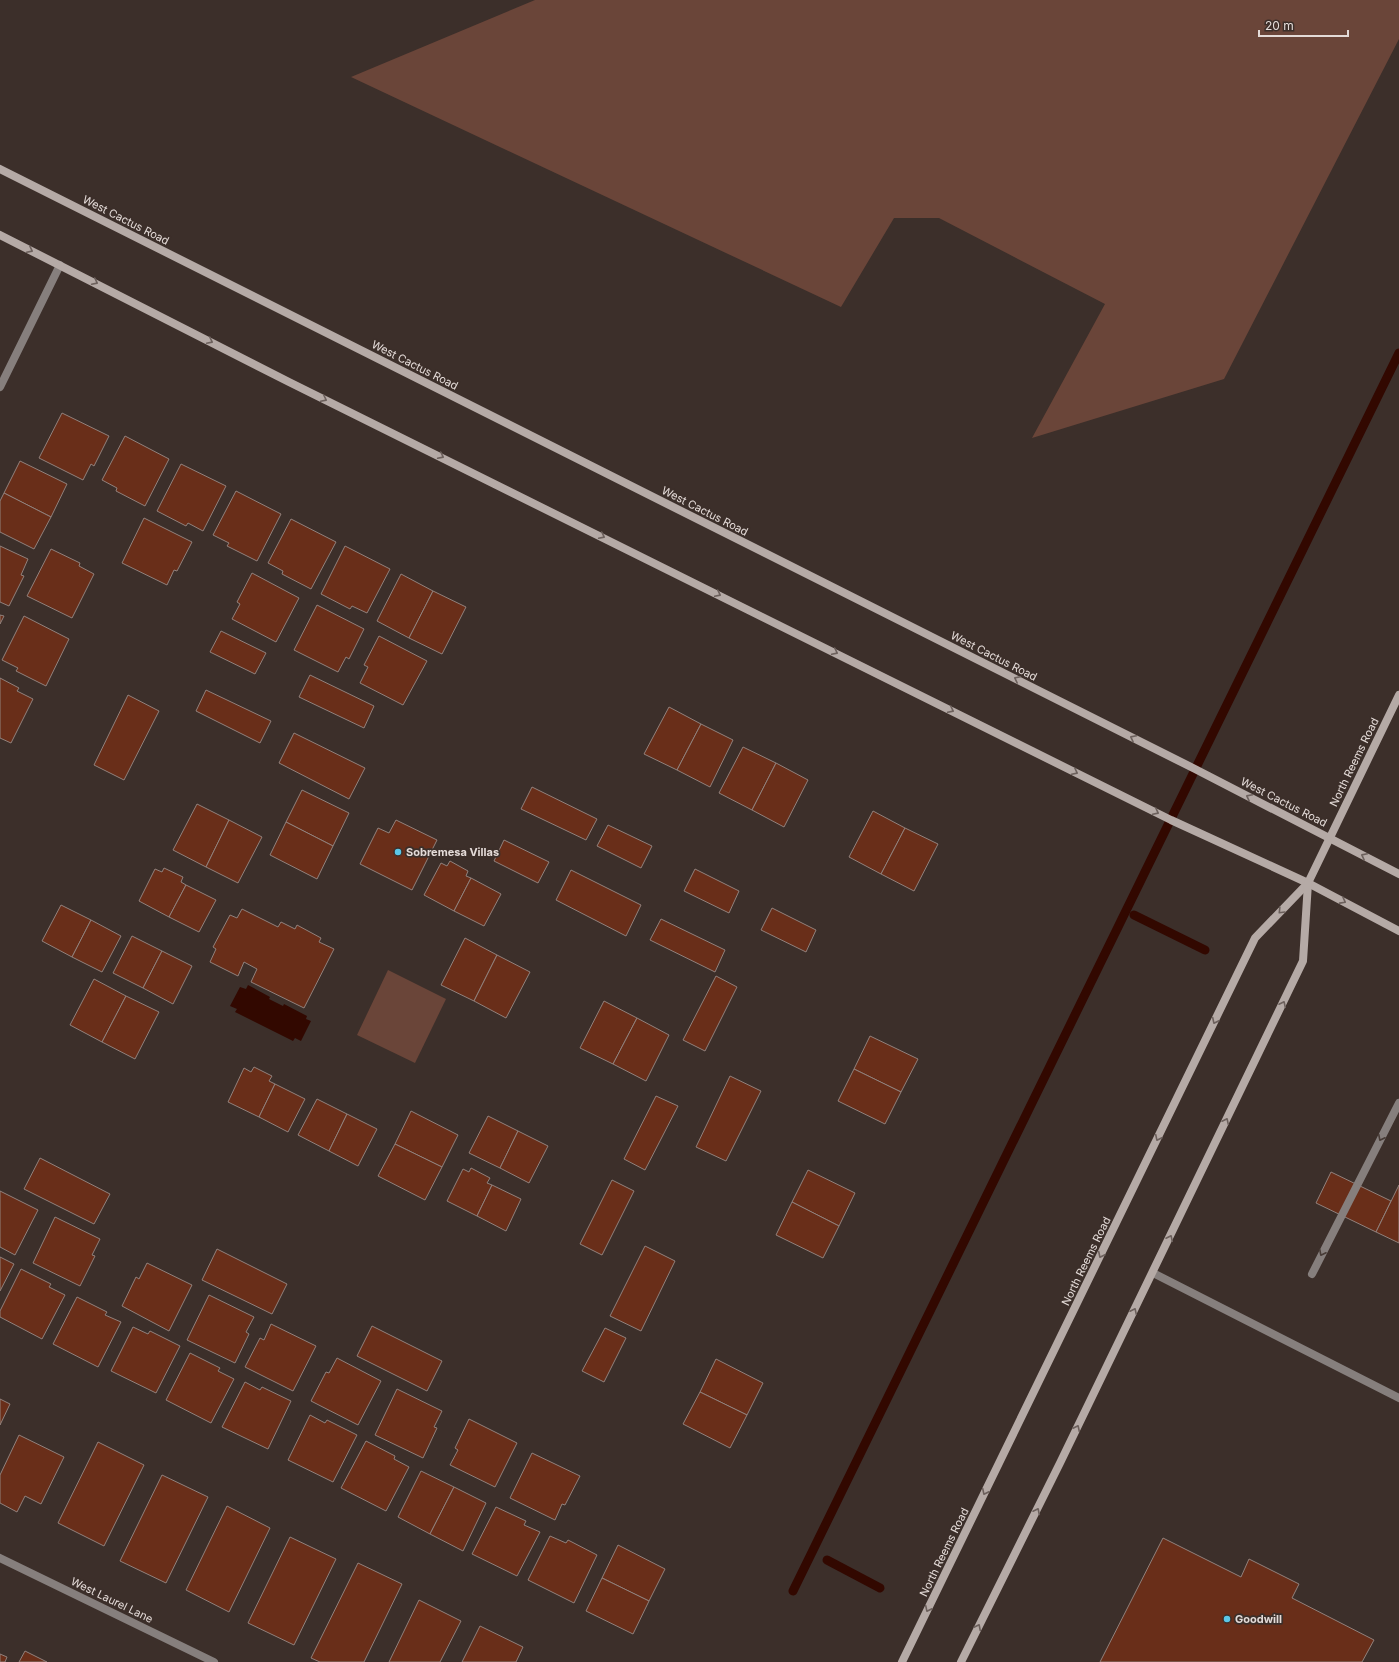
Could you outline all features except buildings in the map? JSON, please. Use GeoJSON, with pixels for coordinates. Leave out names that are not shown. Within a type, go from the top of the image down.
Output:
{"type":"FeatureCollection","features":[{"type":"Feature","properties":{"kind":"main road","name":"West Cactus Road"},"geometry":{"type":"LineString","coordinates":[[0,169],[1399,874]]}},
{"type":"Feature","properties":{"kind":"main road"},"geometry":{"type":"LineString","coordinates":[[0,235],[289,382],[1164,816],[1308,883],[1399,931]]}},
{"type":"Feature","properties":{"kind":"main road","name":"North Reems Road"},"geometry":{"type":"LineString","coordinates":[[902,1662],[1255,938],[1308,883],[1399,695]]}},
{"type":"Feature","properties":{"kind":"main road","name":"North Reems Road"},"geometry":{"type":"LineString","coordinates":[[961,1662],[1153,1273],[1304,961],[1308,883]]}},
{"type":"Feature","properties":{"kind":"street"},"geometry":{"type":"LineString","coordinates":[[0,387],[60,265]]}},
{"type":"Feature","properties":{"kind":"street"},"geometry":{"type":"LineString","coordinates":[[1312,1274],[1399,1103]]}},
{"type":"Feature","properties":{"kind":"street"},"geometry":{"type":"LineString","coordinates":[[1153,1273],[1399,1398]]}},
{"type":"Feature","properties":{"kind":"street","name":"West Laurel Lane"},"geometry":{"type":"LineString","coordinates":[[0,1558],[214,1662]]}},
{"type":"Feature","properties":{"kind":"shaded area"},"geometry":{"type":"Polygon","coordinates":[[[535,0],[1399,0],[1399,39],[1224,379],[1032,438],[1105,304],[939,218],[894,218],[841,307],[351,77],[535,0]]]}},
{"type":"Feature","properties":{"kind":"shaded area"},"geometry":{"type":"Polygon","coordinates":[[[388,970],[446,999],[415,1063],[357,1035],[388,970]]]}},
{"type":"Feature","properties":{"kind":"shaded area"},"geometry":{"type":"Polygon","coordinates":[[[248,985],[270,997],[269,999],[283,1006],[284,1004],[307,1016],[306,1019],[311,1021],[301,1041],[295,1038],[293,1041],[235,1012],[237,1009],[230,1006],[240,987],[246,989],[248,985]]]}},
{"type":"Feature","properties":{"kind":"waterway"},"geometry":{"type":"LineString","coordinates":[[793,1591],[1399,353]]}},
{"type":"Feature","properties":{"kind":"waterway"},"geometry":{"type":"LineString","coordinates":[[1134,915],[1205,950]]}},
{"type":"Feature","properties":{"kind":"waterway"},"geometry":{"type":"LineString","coordinates":[[827,1560],[880,1588]]}},
{"type":"Feature","properties":{"kind":"place","name":"Sobremesa Villas"},"geometry":{"type":"Point","coordinates":[398,852]}},
{"type":"Feature","properties":{"kind":"place","name":"Goodwill"},"geometry":{"type":"Point","coordinates":[1227,1619]}}]}
